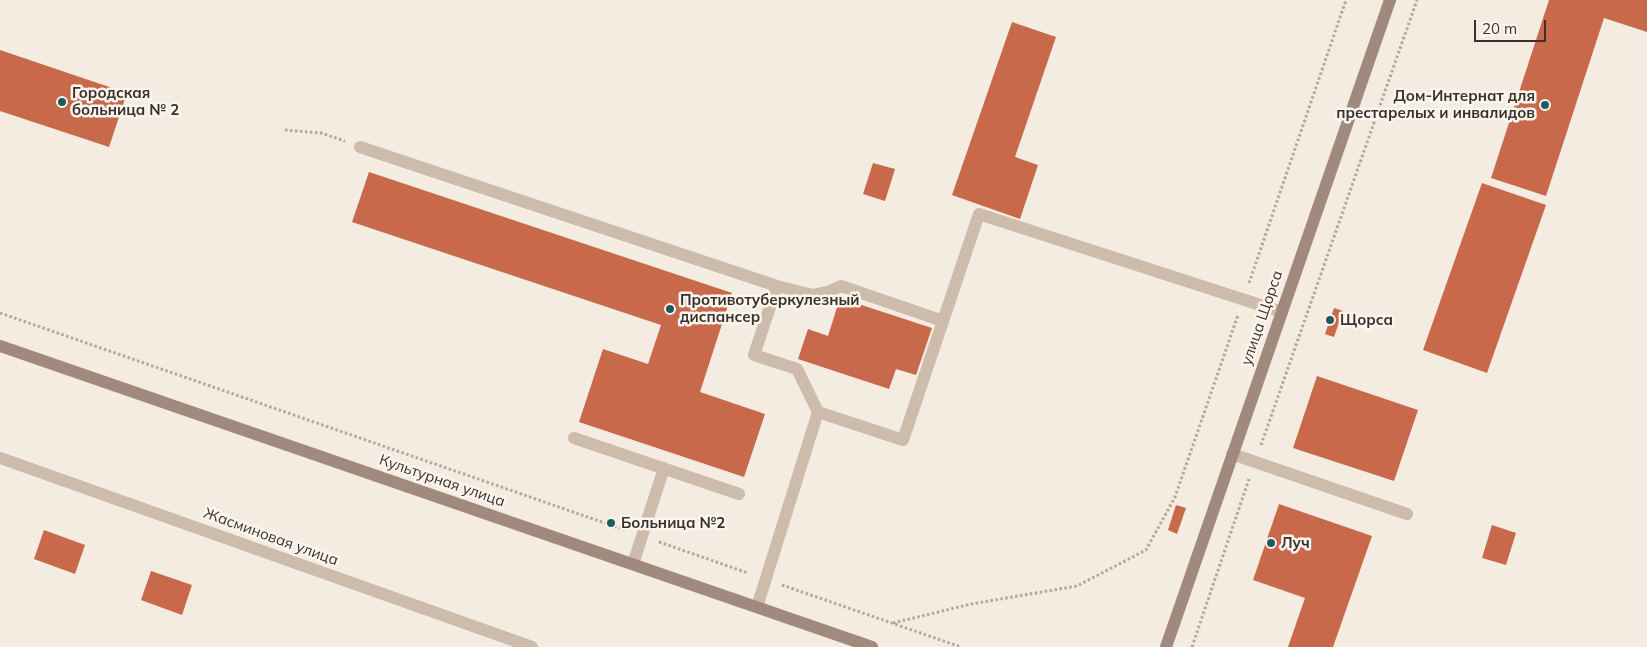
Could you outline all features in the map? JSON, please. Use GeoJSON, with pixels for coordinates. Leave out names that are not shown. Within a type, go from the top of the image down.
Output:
{"type":"FeatureCollection","features":[{"type":"Feature","properties":{"kind":"street","name":"улица Щорса"},"geometry":{"type":"LineString","coordinates":[[1166,647],[1390,0]]}},
{"type":"Feature","properties":{"kind":"street","name":"Культурная улица"},"geometry":{"type":"LineString","coordinates":[[0,346],[872,647]]}},
{"type":"Feature","properties":{"kind":"lane"},"geometry":{"type":"LineString","coordinates":[[360,146],[777,286],[813,295],[828,292],[841,286],[943,321]]}},
{"type":"Feature","properties":{"kind":"lane"},"geometry":{"type":"LineString","coordinates":[[818,412],[903,440],[979,214],[1282,312]]}},
{"type":"Feature","properties":{"kind":"lane"},"geometry":{"type":"LineString","coordinates":[[757,607],[818,412],[797,369],[754,355],[777,286]]}},
{"type":"Feature","properties":{"kind":"lane"},"geometry":{"type":"LineString","coordinates":[[574,438],[739,494]]}},
{"type":"Feature","properties":{"kind":"lane"},"geometry":{"type":"LineString","coordinates":[[1232,454],[1407,514]]}},
{"type":"Feature","properties":{"kind":"lane","name":"Жасминовая улица"},"geometry":{"type":"LineString","coordinates":[[0,458],[532,647]]}},
{"type":"Feature","properties":{"kind":"lane"},"geometry":{"type":"LineString","coordinates":[[633,564],[664,468]]}},
{"type":"Feature","properties":{"kind":"path"},"geometry":{"type":"LineString","coordinates":[[892,623],[971,604],[1077,586],[1146,550],[1175,498],[1346,0]]}},
{"type":"Feature","properties":{"kind":"path"},"geometry":{"type":"LineString","coordinates":[[1192,647],[1417,0]]}},
{"type":"Feature","properties":{"kind":"path"},"geometry":{"type":"LineString","coordinates":[[285,130],[321,133],[360,146]]}},
{"type":"Feature","properties":{"kind":"path"},"geometry":{"type":"LineString","coordinates":[[0,313],[961,647]]}},
{"type":"Feature","properties":{"kind":"building","name":"Дом-Интернат для престарелых и инвалидов"},"geometry":{"type":"Polygon","coordinates":[[[1549,0],[1647,0],[1647,32],[1604,18],[1546,196],[1491,178],[1549,0]]]}},
{"type":"Feature","properties":{"kind":"building"},"geometry":{"type":"Polygon","coordinates":[[[1012,22],[1056,37],[1015,157],[1038,165],[1020,219],[952,195],[1012,22]]]}},
{"type":"Feature","properties":{"kind":"building","name":"Городская больница № 2"},"geometry":{"type":"Polygon","coordinates":[[[0,50],[127,93],[109,147],[0,111],[0,50]]]}},
{"type":"Feature","properties":{"kind":"building"},"geometry":{"type":"Polygon","coordinates":[[[873,163],[895,169],[885,201],[863,194],[873,163]]]}},
{"type":"Feature","properties":{"kind":"building","name":"Противотуберкулезный диспансер"},"geometry":{"type":"Polygon","coordinates":[[[369,172],[732,293],[700,392],[765,414],[744,477],[579,422],[603,349],[648,364],[661,325],[352,222],[369,172]]]}},
{"type":"Feature","properties":{"kind":"building"},"geometry":{"type":"Polygon","coordinates":[[[1482,183],[1546,205],[1487,373],[1423,350],[1482,183]]]}},
{"type":"Feature","properties":{"kind":"building"},"geometry":{"type":"Polygon","coordinates":[[[840,298],[932,328],[916,375],[896,369],[889,389],[798,359],[808,329],[828,336],[840,298]]]}},
{"type":"Feature","properties":{"kind":"building"},"geometry":{"type":"Polygon","coordinates":[[[1334,308],[1343,311],[1334,337],[1325,334],[1334,308]]]}},
{"type":"Feature","properties":{"kind":"building"},"geometry":{"type":"Polygon","coordinates":[[[1317,376],[1418,410],[1394,481],[1293,448],[1317,376]]]}},
{"type":"Feature","properties":{"kind":"building"},"geometry":{"type":"Polygon","coordinates":[[[1279,504],[1372,536],[1333,647],[1288,647],[1305,598],[1253,580],[1279,504]]]}},
{"type":"Feature","properties":{"kind":"building"},"geometry":{"type":"Polygon","coordinates":[[[1176,505],[1186,508],[1177,534],[1168,530],[1176,505]]]}},
{"type":"Feature","properties":{"kind":"building"},"geometry":{"type":"Polygon","coordinates":[[[1492,525],[1516,533],[1506,565],[1482,558],[1492,525]]]}},
{"type":"Feature","properties":{"kind":"building"},"geometry":{"type":"Polygon","coordinates":[[[44,530],[85,545],[75,574],[34,559],[44,530]]]}},
{"type":"Feature","properties":{"kind":"building"},"geometry":{"type":"Polygon","coordinates":[[[151,571],[192,585],[182,615],[141,600],[151,571]]]}},
{"type":"Feature","properties":{"kind":"place","name":"Городская больница № 2"},"geometry":{"type":"Point","coordinates":[62,102]}},
{"type":"Feature","properties":{"kind":"place","name":"Дом-Интернат для престарелых и инвалидов"},"geometry":{"type":"Point","coordinates":[1545,105]}},
{"type":"Feature","properties":{"kind":"place","name":"Противотуберкулезный диспансер"},"geometry":{"type":"Point","coordinates":[670,309]}},
{"type":"Feature","properties":{"kind":"place","name":"Щорса"},"geometry":{"type":"Point","coordinates":[1330,320]}},
{"type":"Feature","properties":{"kind":"place","name":"Больница №2"},"geometry":{"type":"Point","coordinates":[611,523]}},
{"type":"Feature","properties":{"kind":"place","name":"Луч"},"geometry":{"type":"Point","coordinates":[1271,543]}}]}
